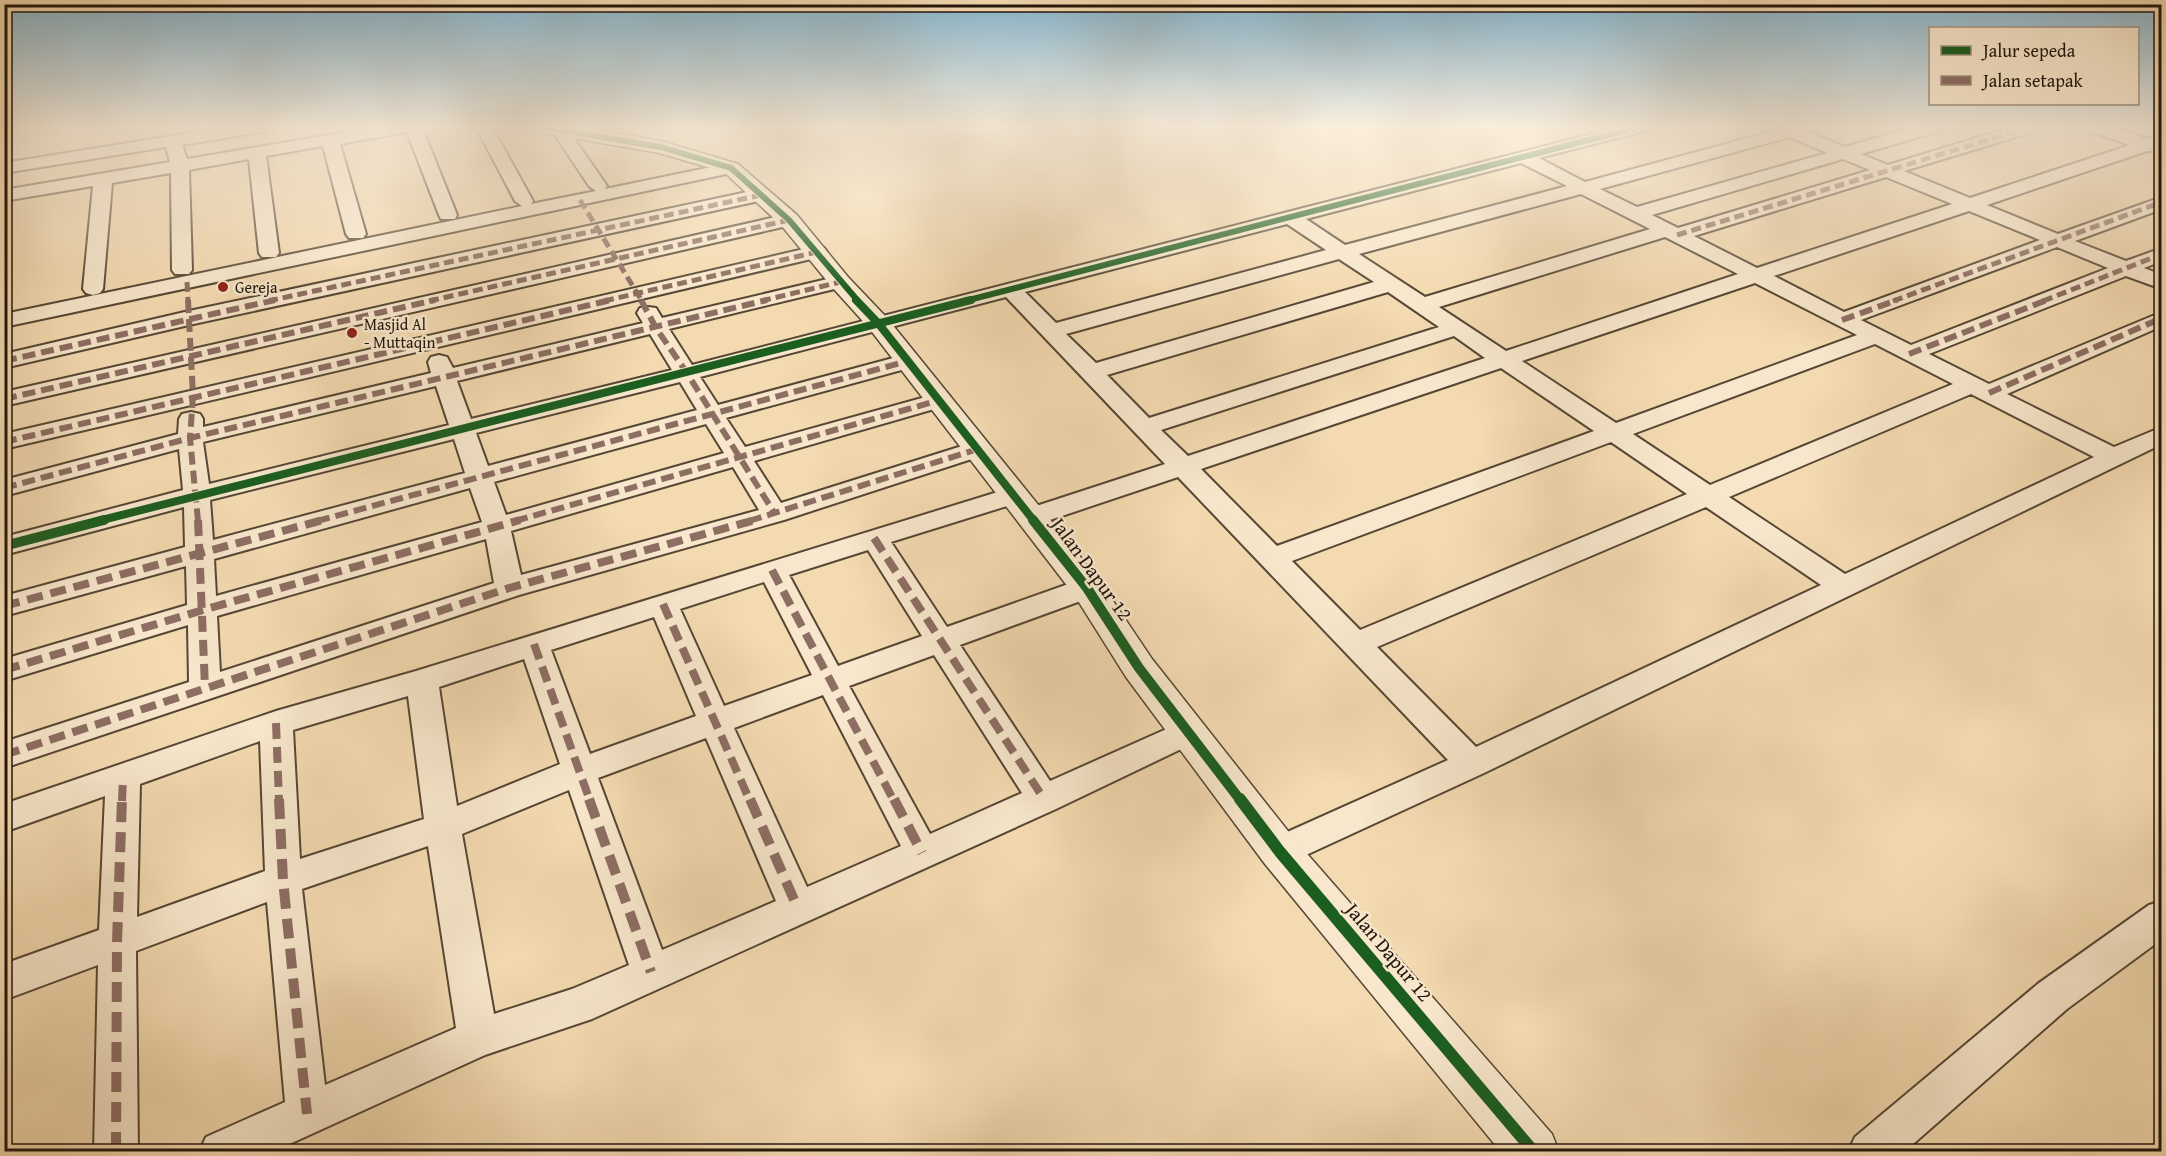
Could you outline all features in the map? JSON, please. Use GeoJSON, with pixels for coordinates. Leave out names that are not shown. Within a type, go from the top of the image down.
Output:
{"type":"FeatureCollection","features":[{"type":"Feature","properties":{"kind":"street"},"geometry":{"type":"LineString","coordinates":[[5,200],[94,181]]}},
{"type":"Feature","properties":{"kind":"street"},"geometry":{"type":"LineString","coordinates":[[93,289],[103,181]]}},
{"type":"Feature","properties":{"kind":"street"},"geometry":{"type":"LineString","coordinates":[[181,181],[192,396],[190,438],[197,495],[205,687]]}},
{"type":"Feature","properties":{"kind":"street"},"geometry":{"type":"LineString","coordinates":[[260,181],[269,253]]}},
{"type":"Feature","properties":{"kind":"street"},"geometry":{"type":"LineString","coordinates":[[341,181],[356,234]]}},
{"type":"Feature","properties":{"kind":"street"},"geometry":{"type":"LineString","coordinates":[[435,181],[448,215]]}},
{"type":"Feature","properties":{"kind":"street"},"geometry":{"type":"LineString","coordinates":[[513,181],[524,201]]}},
{"type":"Feature","properties":{"kind":"street"},"geometry":{"type":"LineString","coordinates":[[594,181],[598,186]]}},
{"type":"Feature","properties":{"kind":"street"},"geometry":{"type":"LineString","coordinates":[[4,321],[269,253],[356,234],[398,231],[448,215],[628,181]]}},
{"type":"Feature","properties":{"kind":"street"},"geometry":{"type":"LineString","coordinates":[[4,307],[93,289],[184,276],[398,231],[580,200],[658,181]]}},
{"type":"Feature","properties":{"kind":"street","name":"Jalan Dapur 12"},"geometry":{"type":"LineString","coordinates":[[744,181],[789,220],[840,282],[878,323],[1087,588],[1139,668],[1280,852],[1534,1152]]}},
{"type":"Feature","properties":{"kind":"street"},"geometry":{"type":"LineString","coordinates":[[4,546],[1432,181]]}},
{"type":"Feature","properties":{"kind":"street"},"geometry":{"type":"LineString","coordinates":[[1569,181],[2114,457]]}},
{"type":"Feature","properties":{"kind":"street"},"geometry":{"type":"LineString","coordinates":[[1051,331],[1341,251],[1613,181]]}},
{"type":"Feature","properties":{"kind":"street"},"geometry":{"type":"LineString","coordinates":[[1635,214],[1748,181]]}},
{"type":"Feature","properties":{"kind":"street"},"geometry":{"type":"LineString","coordinates":[[1422,304],[1850,181]]}},
{"type":"Feature","properties":{"kind":"street"},"geometry":{"type":"LineString","coordinates":[[1913,181],[2162,283]]}},
{"type":"Feature","properties":{"kind":"street"},"geometry":{"type":"LineString","coordinates":[[4,818],[276,723],[422,681],[874,538],[1022,506],[1182,466],[2042,181]]}},
{"type":"Feature","properties":{"kind":"street"},"geometry":{"type":"LineString","coordinates":[[4,361],[189,318],[761,195]]}},
{"type":"Feature","properties":{"kind":"street"},"geometry":{"type":"LineString","coordinates":[[580,200],[638,294],[656,328],[687,373],[775,514]]}},
{"type":"Feature","properties":{"kind":"street"},"geometry":{"type":"LineString","coordinates":[[1842,320],[2162,202]]}},
{"type":"Feature","properties":{"kind":"street"},"geometry":{"type":"LineString","coordinates":[[1290,217],[1844,586]]}},
{"type":"Feature","properties":{"kind":"street"},"geometry":{"type":"LineString","coordinates":[[4,399],[789,220]]}},
{"type":"Feature","properties":{"kind":"street"},"geometry":{"type":"LineString","coordinates":[[398,231],[434,341],[443,378],[497,528],[509,588]]}},
{"type":"Feature","properties":{"kind":"street"},"geometry":{"type":"LineString","coordinates":[[4,442],[192,396],[817,252]]}},
{"type":"Feature","properties":{"kind":"street"},"geometry":{"type":"LineString","coordinates":[[1909,354],[2162,254]]}},
{"type":"Feature","properties":{"kind":"street"},"geometry":{"type":"LineString","coordinates":[[4,488],[190,438],[840,282]]}},
{"type":"Feature","properties":{"kind":"street"},"geometry":{"type":"LineString","coordinates":[[1091,372],[1391,284]]}},
{"type":"Feature","properties":{"kind":"street"},"geometry":{"type":"LineString","coordinates":[[1010,290],[1472,764]]}},
{"type":"Feature","properties":{"kind":"street"},"geometry":{"type":"LineString","coordinates":[[1355,644],[1708,495],[2162,318]]}},
{"type":"Feature","properties":{"kind":"street"},"geometry":{"type":"LineString","coordinates":[[1145,427],[1457,328]]}},
{"type":"Feature","properties":{"kind":"street"},"geometry":{"type":"LineString","coordinates":[[1273,558],[1876,336]]}},
{"type":"Feature","properties":{"kind":"street"},"geometry":{"type":"LineString","coordinates":[[4,606],[908,361]]}},
{"type":"Feature","properties":{"kind":"street"},"geometry":{"type":"LineString","coordinates":[[4,670],[203,610],[741,459],[940,400]]}},
{"type":"Feature","properties":{"kind":"street"},"geometry":{"type":"LineString","coordinates":[[1280,852],[1472,764],[2162,434]]}},
{"type":"Feature","properties":{"kind":"street"},"geometry":{"type":"LineString","coordinates":[[4,755],[509,588],[775,514],[978,449]]}},
{"type":"Feature","properties":{"kind":"street"},"geometry":{"type":"LineString","coordinates":[[874,538],[1044,799]]}},
{"type":"Feature","properties":{"kind":"street"},"geometry":{"type":"LineString","coordinates":[[772,570],[922,854]]}},
{"type":"Feature","properties":{"kind":"street"},"geometry":{"type":"LineString","coordinates":[[4,982],[283,880],[443,827],[579,771],[1087,588]]}},
{"type":"Feature","properties":{"kind":"street"},"geometry":{"type":"LineString","coordinates":[[663,604],[798,909]]}},
{"type":"Feature","properties":{"kind":"street"},"geometry":{"type":"LineString","coordinates":[[534,644],[651,972]]}},
{"type":"Feature","properties":{"kind":"street"},"geometry":{"type":"LineString","coordinates":[[422,681],[443,827],[478,1038]]}},
{"type":"Feature","properties":{"kind":"street"},"geometry":{"type":"LineString","coordinates":[[276,723],[283,880],[307,1114]]}},
{"type":"Feature","properties":{"kind":"street"},"geometry":{"type":"LineString","coordinates":[[221,1152],[478,1038],[578,1006],[922,854],[1189,731]]}},
{"type":"Feature","properties":{"kind":"street"},"geometry":{"type":"LineString","coordinates":[[116,1152],[117,942],[123,778]]}},
{"type":"Feature","properties":{"kind":"street"},"geometry":{"type":"LineString","coordinates":[[1870,1152],[2053,996],[2162,917]]}},
{"type":"Feature","properties":{"kind":"marked path"},"geometry":{"type":"LineString","coordinates":[[1677,235],[1854,181]]}},
{"type":"Feature","properties":{"kind":"marked path"},"geometry":{"type":"LineString","coordinates":[[4,361],[189,318],[761,195]]}},
{"type":"Feature","properties":{"kind":"marked path"},"geometry":{"type":"LineString","coordinates":[[580,200],[638,294],[656,328],[687,373],[775,514]]}},
{"type":"Feature","properties":{"kind":"marked path"},"geometry":{"type":"LineString","coordinates":[[1842,320],[2162,202]]}},
{"type":"Feature","properties":{"kind":"marked path"},"geometry":{"type":"LineString","coordinates":[[4,399],[789,220]]}},
{"type":"Feature","properties":{"kind":"marked path"},"geometry":{"type":"LineString","coordinates":[[4,442],[817,252]]}},
{"type":"Feature","properties":{"kind":"marked path"},"geometry":{"type":"LineString","coordinates":[[1909,354],[2162,254]]}},
{"type":"Feature","properties":{"kind":"marked path"},"geometry":{"type":"LineString","coordinates":[[187,282],[193,396],[190,438],[197,495],[205,687]]}},
{"type":"Feature","properties":{"kind":"marked path"},"geometry":{"type":"LineString","coordinates":[[4,488],[190,438],[840,282]]}},
{"type":"Feature","properties":{"kind":"marked path"},"geometry":{"type":"LineString","coordinates":[[1989,393],[2162,318]]}},
{"type":"Feature","properties":{"kind":"marked path"},"geometry":{"type":"LineString","coordinates":[[4,606],[908,361]]}},
{"type":"Feature","properties":{"kind":"marked path"},"geometry":{"type":"LineString","coordinates":[[4,670],[203,610],[940,400]]}},
{"type":"Feature","properties":{"kind":"marked path"},"geometry":{"type":"LineString","coordinates":[[4,755],[509,588],[775,514],[978,449]]}},
{"type":"Feature","properties":{"kind":"marked path"},"geometry":{"type":"LineString","coordinates":[[874,538],[1044,799]]}},
{"type":"Feature","properties":{"kind":"marked path"},"geometry":{"type":"LineString","coordinates":[[772,570],[922,853]]}},
{"type":"Feature","properties":{"kind":"marked path"},"geometry":{"type":"LineString","coordinates":[[663,604],[798,909]]}},
{"type":"Feature","properties":{"kind":"marked path"},"geometry":{"type":"LineString","coordinates":[[534,644],[651,972]]}},
{"type":"Feature","properties":{"kind":"marked path"},"geometry":{"type":"LineString","coordinates":[[276,723],[283,880],[307,1114]]}},
{"type":"Feature","properties":{"kind":"marked path"},"geometry":{"type":"LineString","coordinates":[[116,1152],[117,942],[123,779]]}},
{"type":"Feature","properties":{"kind":"cycle path"},"geometry":{"type":"LineString","coordinates":[[745,181],[789,220],[840,282],[878,323],[1087,588],[1139,668],[1280,852],[1534,1152]]}},
{"type":"Feature","properties":{"kind":"cycle path"},"geometry":{"type":"LineString","coordinates":[[4,546],[1430,181]]}},
{"type":"Feature","properties":{"kind":"place","name":"Gereja"},"geometry":{"type":"Point","coordinates":[223,287]}},
{"type":"Feature","properties":{"kind":"place","name":"Masjid Al - Muttaqin"},"geometry":{"type":"Point","coordinates":[352,333]}}]}
